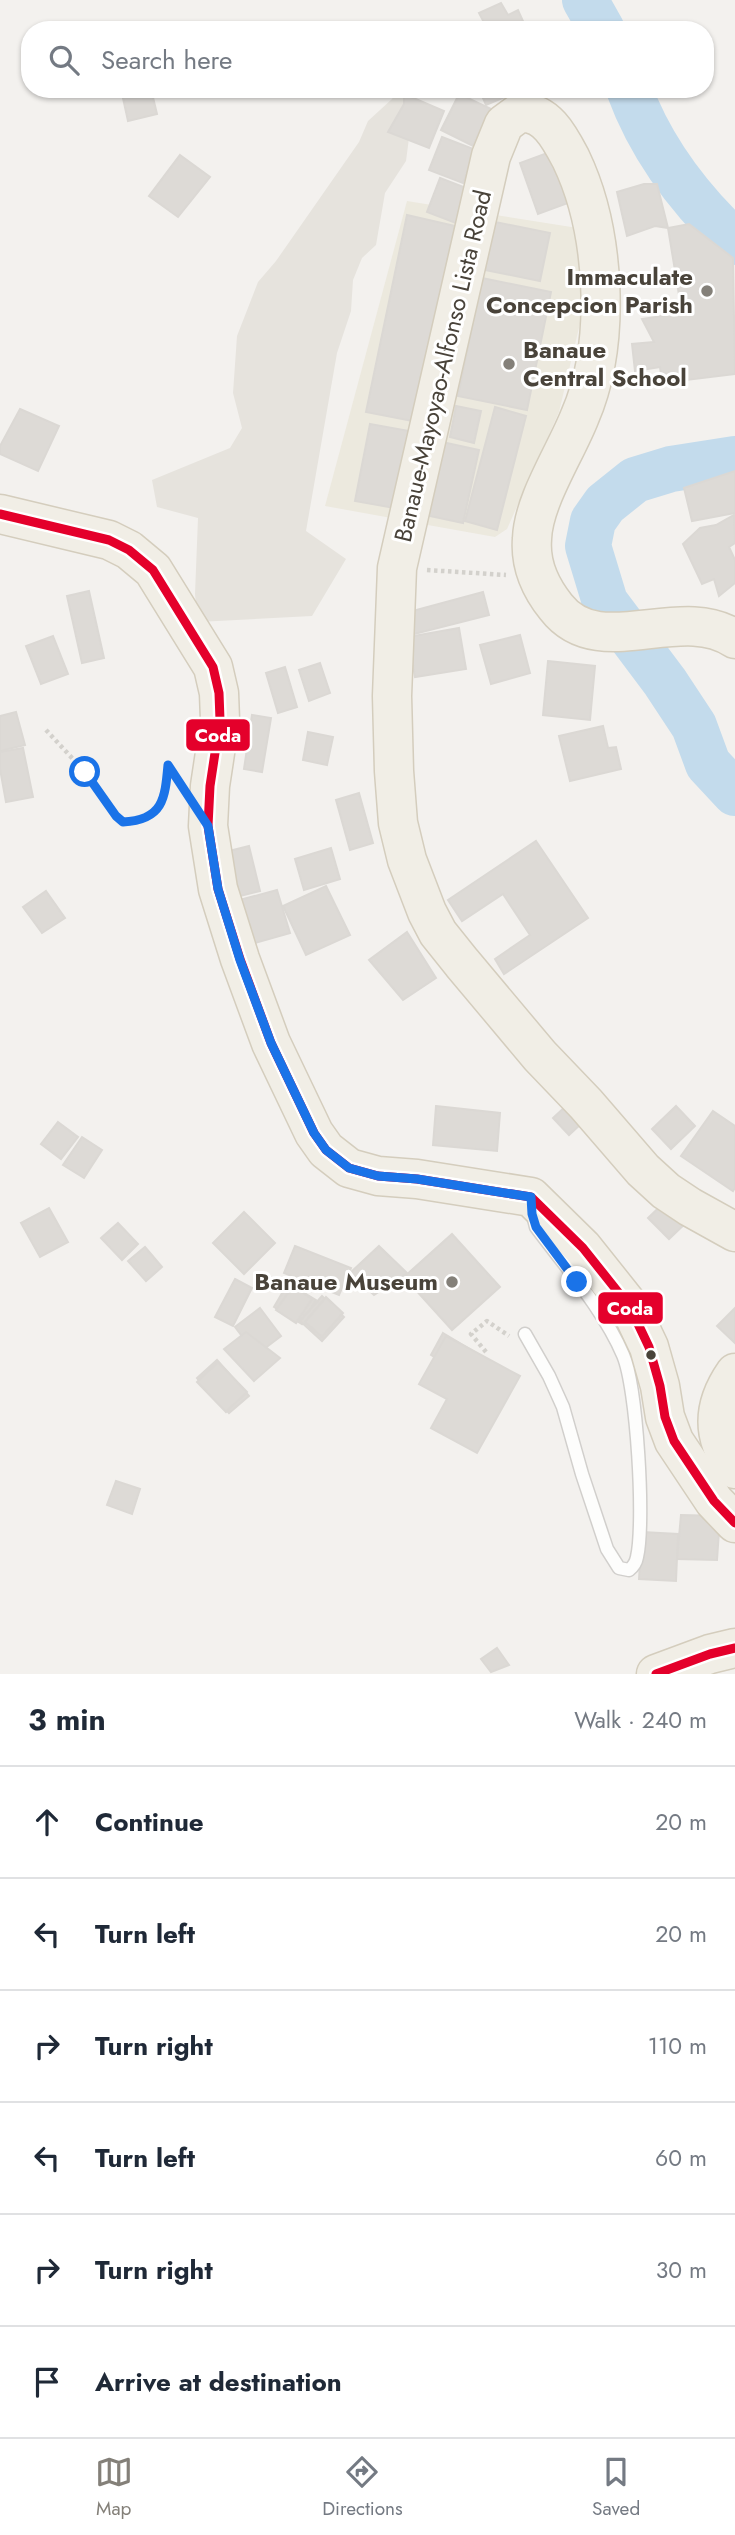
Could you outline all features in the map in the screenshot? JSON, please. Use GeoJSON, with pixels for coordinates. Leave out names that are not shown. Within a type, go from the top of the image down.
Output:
{"type":"FeatureCollection","features":[{"type":"Feature","properties":{"kind":"main road","name":"Banaue-Mayoyao-Alfonso Lista Road"},"geometry":{"type":"LineString","coordinates":[[735,639],[727,634],[691,625],[609,633],[576,625],[566,619],[538,578],[531,538],[535,518],[582,414],[593,377],[600,341],[600,292],[592,215],[582,181],[547,121],[527,112],[511,117],[505,124],[491,156],[397,568],[393,649],[394,771],[398,823],[407,860],[426,912],[470,973],[540,1056],[643,1170],[666,1191],[735,1232]]}},
{"type":"Feature","properties":{"kind":"main road"},"geometry":{"type":"LineString","coordinates":[[0,514],[109,540],[129,550],[153,570],[213,667],[219,693],[220,720],[210,786],[208,826],[218,889],[240,960],[271,1043],[314,1133],[326,1150],[349,1168],[378,1176],[417,1179],[531,1197],[583,1248],[630,1307],[649,1347],[660,1386],[665,1418],[674,1441],[713,1501],[735,1523]]}},
{"type":"Feature","properties":{"kind":"main road"},"geometry":{"type":"LineString","coordinates":[[735,1373],[724,1388],[717,1408],[717,1424],[727,1458],[735,1469]]}},
{"type":"Feature","properties":{"kind":"main road"},"geometry":{"type":"LineString","coordinates":[[656,1674],[710,1654],[735,1648]]}},
{"type":"Feature","properties":{"kind":"lane"},"geometry":{"type":"LineString","coordinates":[[520,1337],[549,1376],[563,1407],[607,1549],[618,1568],[629,1570],[637,1559],[641,1524],[634,1418],[624,1356],[601,1315],[536,1227],[531,1197]]}},
{"type":"Feature","properties":{"kind":"path"},"geometry":{"type":"LineString","coordinates":[[397,568],[538,578]]}},
{"type":"Feature","properties":{"kind":"path"},"geometry":{"type":"LineString","coordinates":[[46,730],[85,772],[123,822],[138,821],[152,815],[165,796],[168,765],[181,786]]}},
{"type":"Feature","properties":{"kind":"path"},"geometry":{"type":"LineString","coordinates":[[486,1352],[471,1334],[487,1321],[520,1337]]}},
{"type":"Feature","properties":{"kind":"shaded area"},"geometry":{"type":"Polygon","coordinates":[[[404,98],[409,138],[406,161],[385,193],[376,245],[362,258],[353,280],[351,311],[337,353],[306,531],[346,559],[312,616],[198,622],[195,594],[198,518],[157,507],[152,480],[230,448],[242,428],[233,393],[237,336],[258,282],[276,261],[359,142],[368,121],[392,99],[404,98]]]}},
{"type":"Feature","properties":{"kind":"shaded area"},"geometry":{"type":"Polygon","coordinates":[[[407,201],[469,211],[397,519],[325,506],[407,201]]]}},
{"type":"Feature","properties":{"kind":"shaded area","name":"Banaue Central School"},"geometry":{"type":"Polygon","coordinates":[[[483,213],[584,229],[582,315],[559,412],[507,529],[495,537],[411,522],[483,213]]]}},
{"type":"Feature","properties":{"kind":"building"},"geometry":{"type":"Polygon","coordinates":[[[501,3],[508,15],[518,10],[523,21],[483,21],[479,13],[501,3]]]}},
{"type":"Feature","properties":{"kind":"building"},"geometry":{"type":"Polygon","coordinates":[[[123,98],[153,98],[157,114],[128,121],[123,98]]]}},
{"type":"Feature","properties":{"kind":"building"},"geometry":{"type":"Polygon","coordinates":[[[404,98],[413,98],[444,111],[429,148],[388,132],[404,104],[404,98]]]}},
{"type":"Feature","properties":{"kind":"building"},"geometry":{"type":"Polygon","coordinates":[[[457,98],[468,98],[491,109],[473,146],[441,130],[457,98]]]}},
{"type":"Feature","properties":{"kind":"building"},"geometry":{"type":"Polygon","coordinates":[[[483,98],[503,98],[486,105],[483,98]]]}},
{"type":"Feature","properties":{"kind":"building"},"geometry":{"type":"Polygon","coordinates":[[[442,137],[476,150],[463,183],[429,170],[442,137]]]}},
{"type":"Feature","properties":{"kind":"building"},"geometry":{"type":"Polygon","coordinates":[[[550,152],[568,203],[538,214],[520,163],[550,152]]]}},
{"type":"Feature","properties":{"kind":"building"},"geometry":{"type":"Polygon","coordinates":[[[180,155],[210,177],[178,217],[149,196],[180,155]]]}},
{"type":"Feature","properties":{"kind":"building"},"geometry":{"type":"Polygon","coordinates":[[[440,178],[474,191],[461,225],[427,212],[440,178]]]}},
{"type":"Feature","properties":{"kind":"building"},"geometry":{"type":"Polygon","coordinates":[[[644,184],[657,184],[668,228],[655,226],[627,236],[617,192],[644,184]]]}},
{"type":"Feature","properties":{"kind":"building"},"geometry":{"type":"Polygon","coordinates":[[[407,215],[455,226],[413,421],[366,412],[407,215]]]}},
{"type":"Feature","properties":{"kind":"building"},"geometry":{"type":"Polygon","coordinates":[[[495,222],[550,233],[540,281],[485,270],[495,222]]]}},
{"type":"Feature","properties":{"kind":"building","name":"Immaculate Concepcion Parish"},"geometry":{"type":"Polygon","coordinates":[[[689,224],[733,258],[735,374],[662,383],[660,367],[635,371],[632,344],[654,342],[642,319],[682,313],[668,228],[689,224]]]}},
{"type":"Feature","properties":{"kind":"building"},"geometry":{"type":"Polygon","coordinates":[[[482,278],[551,292],[527,410],[458,396],[482,278]]]}},
{"type":"Feature","properties":{"kind":"building"},"geometry":{"type":"Polygon","coordinates":[[[456,406],[481,411],[474,443],[450,437],[456,406]]]}},
{"type":"Feature","properties":{"kind":"building"},"geometry":{"type":"Polygon","coordinates":[[[495,407],[526,416],[497,530],[465,521],[495,407]]]}},
{"type":"Feature","properties":{"kind":"building"},"geometry":{"type":"Polygon","coordinates":[[[20,409],[59,426],[38,471],[0,454],[0,446],[20,409]]]}},
{"type":"Feature","properties":{"kind":"building"},"geometry":{"type":"Polygon","coordinates":[[[370,424],[409,431],[395,508],[355,501],[370,424]]]}},
{"type":"Feature","properties":{"kind":"building"},"geometry":{"type":"Polygon","coordinates":[[[433,440],[479,450],[463,523],[416,513],[433,440]]]}},
{"type":"Feature","properties":{"kind":"building"},"geometry":{"type":"Polygon","coordinates":[[[735,471],[735,513],[692,521],[684,488],[735,471]]]}},
{"type":"Feature","properties":{"kind":"building"},"geometry":{"type":"Polygon","coordinates":[[[734,515],[735,543],[729,547],[735,560],[735,583],[719,596],[714,579],[702,584],[683,544],[700,528],[716,525],[734,515]]]}},
{"type":"Feature","properties":{"kind":"building"},"geometry":{"type":"Polygon","coordinates":[[[89,591],[104,658],[82,663],[67,596],[89,591]]]}},
{"type":"Feature","properties":{"kind":"building"},"geometry":{"type":"Polygon","coordinates":[[[483,592],[489,615],[414,634],[409,612],[483,592]]]}},
{"type":"Feature","properties":{"kind":"building"},"geometry":{"type":"Polygon","coordinates":[[[459,628],[466,669],[415,677],[408,637],[459,628]]]}},
{"type":"Feature","properties":{"kind":"building"},"geometry":{"type":"Polygon","coordinates":[[[520,635],[530,673],[491,684],[480,645],[520,635]]]}},
{"type":"Feature","properties":{"kind":"building"},"geometry":{"type":"Polygon","coordinates":[[[53,636],[68,674],[41,684],[26,646],[53,636]]]}},
{"type":"Feature","properties":{"kind":"building"},"geometry":{"type":"Polygon","coordinates":[[[548,661],[595,666],[590,720],[543,715],[548,661]]]}},
{"type":"Feature","properties":{"kind":"building"},"geometry":{"type":"Polygon","coordinates":[[[320,663],[330,693],[309,701],[299,670],[320,663]]]}},
{"type":"Feature","properties":{"kind":"building"},"geometry":{"type":"Polygon","coordinates":[[[285,667],[297,707],[278,713],[266,673],[285,667]]]}},
{"type":"Feature","properties":{"kind":"building"},"geometry":{"type":"Polygon","coordinates":[[[16,712],[25,745],[0,751],[0,716],[16,712]]]}},
{"type":"Feature","properties":{"kind":"building"},"geometry":{"type":"Polygon","coordinates":[[[252,715],[271,718],[262,772],[244,769],[252,715]]]}},
{"type":"Feature","properties":{"kind":"building"},"geometry":{"type":"Polygon","coordinates":[[[603,726],[608,748],[616,747],[621,769],[570,781],[559,736],[603,726]]]}},
{"type":"Feature","properties":{"kind":"building"},"geometry":{"type":"Polygon","coordinates":[[[308,732],[333,737],[327,765],[303,760],[308,732]]]}},
{"type":"Feature","properties":{"kind":"building"},"geometry":{"type":"Polygon","coordinates":[[[23,748],[33,797],[6,802],[0,752],[23,748]]]}},
{"type":"Feature","properties":{"kind":"building"},"geometry":{"type":"Polygon","coordinates":[[[359,793],[373,843],[350,850],[336,800],[359,793]]]}},
{"type":"Feature","properties":{"kind":"building"},"geometry":{"type":"Polygon","coordinates":[[[536,841],[588,918],[504,974],[495,959],[530,935],[503,894],[462,921],[448,900],[536,841]]]}},
{"type":"Feature","properties":{"kind":"building"},"geometry":{"type":"Polygon","coordinates":[[[249,846],[260,891],[232,898],[221,853],[249,846]]]}},
{"type":"Feature","properties":{"kind":"building"},"geometry":{"type":"Polygon","coordinates":[[[331,848],[340,879],[304,890],[295,859],[331,848]]]}},
{"type":"Feature","properties":{"kind":"building"},"geometry":{"type":"Polygon","coordinates":[[[326,886],[350,935],[306,955],[283,906],[326,886]]]}},
{"type":"Feature","properties":{"kind":"building"},"geometry":{"type":"Polygon","coordinates":[[[277,890],[290,933],[248,945],[236,901],[277,890]]]}},
{"type":"Feature","properties":{"kind":"building"},"geometry":{"type":"Polygon","coordinates":[[[46,891],[65,918],[42,933],[23,907],[46,891]]]}},
{"type":"Feature","properties":{"kind":"building"},"geometry":{"type":"Polygon","coordinates":[[[407,932],[436,978],[403,1000],[369,960],[407,932]]]}},
{"type":"Feature","properties":{"kind":"building"},"geometry":{"type":"Polygon","coordinates":[[[436,1106],[500,1113],[497,1151],[433,1145],[436,1106]]]}},
{"type":"Feature","properties":{"kind":"building"},"geometry":{"type":"Polygon","coordinates":[[[566,1106],[582,1123],[569,1135],[553,1118],[566,1106]]]}},
{"type":"Feature","properties":{"kind":"building"},"geometry":{"type":"Polygon","coordinates":[[[676,1106],[695,1126],[671,1149],[652,1129],[676,1106]]]}},
{"type":"Feature","properties":{"kind":"building"},"geometry":{"type":"Polygon","coordinates":[[[713,1111],[735,1126],[733,1191],[681,1156],[713,1111]]]}},
{"type":"Feature","properties":{"kind":"building"},"geometry":{"type":"Polygon","coordinates":[[[58,1122],[78,1137],[61,1159],[41,1144],[58,1122]]]}},
{"type":"Feature","properties":{"kind":"building"},"geometry":{"type":"Polygon","coordinates":[[[82,1137],[102,1150],[84,1178],[63,1165],[82,1137]]]}},
{"type":"Feature","properties":{"kind":"building"},"geometry":{"type":"Polygon","coordinates":[[[669,1198],[690,1219],[669,1239],[648,1218],[669,1198]]]}},
{"type":"Feature","properties":{"kind":"building"},"geometry":{"type":"Polygon","coordinates":[[[49,1208],[68,1242],[40,1257],[21,1223],[49,1208]]]}},
{"type":"Feature","properties":{"kind":"building"},"geometry":{"type":"Polygon","coordinates":[[[244,1212],[275,1243],[244,1274],[213,1243],[244,1212]]]}},
{"type":"Feature","properties":{"kind":"building"},"geometry":{"type":"Polygon","coordinates":[[[118,1223],[138,1244],[122,1260],[101,1238],[118,1223]]]}},
{"type":"Feature","properties":{"kind":"building","name":"Banaue Museum"},"geometry":{"type":"Polygon","coordinates":[[[452,1234],[500,1287],[452,1330],[404,1277],[452,1234]]]}},
{"type":"Feature","properties":{"kind":"building"},"geometry":{"type":"Polygon","coordinates":[[[295,1246],[351,1268],[339,1295],[284,1273],[295,1246]]]}},
{"type":"Feature","properties":{"kind":"building"},"geometry":{"type":"Polygon","coordinates":[[[379,1246],[407,1273],[374,1295],[350,1273],[379,1246]]]}},
{"type":"Feature","properties":{"kind":"building"},"geometry":{"type":"Polygon","coordinates":[[[145,1247],[162,1267],[146,1281],[128,1261],[145,1247]]]}},
{"type":"Feature","properties":{"kind":"building"},"geometry":{"type":"Polygon","coordinates":[[[235,1279],[252,1288],[233,1326],[215,1317],[235,1279]]]}},
{"type":"Feature","properties":{"kind":"building"},"geometry":{"type":"Polygon","coordinates":[[[288,1283],[316,1300],[302,1324],[274,1307],[288,1283]]]}},
{"type":"Feature","properties":{"kind":"building"},"geometry":{"type":"Polygon","coordinates":[[[293,1286],[312,1299],[296,1323],[276,1310],[293,1286]]]}},
{"type":"Feature","properties":{"kind":"building"},"geometry":{"type":"Polygon","coordinates":[[[322,1296],[344,1317],[322,1341],[300,1321],[322,1296]]]}},
{"type":"Feature","properties":{"kind":"building"},"geometry":{"type":"Polygon","coordinates":[[[326,1297],[343,1313],[322,1337],[305,1322],[326,1297]]]}},
{"type":"Feature","properties":{"kind":"building"},"geometry":{"type":"Polygon","coordinates":[[[260,1308],[281,1336],[256,1355],[235,1327],[260,1308]]]}},
{"type":"Feature","properties":{"kind":"building"},"geometry":{"type":"Polygon","coordinates":[[[735,1308],[735,1343],[717,1326],[735,1308]]]}},
{"type":"Feature","properties":{"kind":"building"},"geometry":{"type":"Polygon","coordinates":[[[246,1332],[280,1358],[254,1381],[224,1349],[246,1332]]]}},
{"type":"Feature","properties":{"kind":"building"},"geometry":{"type":"Polygon","coordinates":[[[443,1333],[518,1378],[477,1446],[436,1422],[450,1400],[424,1385],[439,1360],[431,1355],[443,1333]]]}},
{"type":"Feature","properties":{"kind":"building"},"geometry":{"type":"Polygon","coordinates":[[[446,1336],[520,1376],[477,1453],[431,1428],[447,1399],[419,1384],[446,1336]]]}},
{"type":"Feature","properties":{"kind":"building"},"geometry":{"type":"Polygon","coordinates":[[[217,1360],[249,1396],[229,1413],[197,1378],[217,1360]]]}},
{"type":"Feature","properties":{"kind":"building"},"geometry":{"type":"Polygon","coordinates":[[[218,1362],[247,1392],[226,1412],[197,1382],[218,1362]]]}},
{"type":"Feature","properties":{"kind":"building"},"geometry":{"type":"Polygon","coordinates":[[[116,1481],[140,1489],[132,1514],[107,1505],[116,1481]]]}},
{"type":"Feature","properties":{"kind":"building"},"geometry":{"type":"Polygon","coordinates":[[[681,1515],[720,1516],[717,1560],[677,1559],[681,1515]]]}},
{"type":"Feature","properties":{"kind":"building"},"geometry":{"type":"Polygon","coordinates":[[[642,1532],[678,1534],[676,1581],[639,1579],[642,1532]]]}},
{"type":"Feature","properties":{"kind":"building"},"geometry":{"type":"Polygon","coordinates":[[[497,1648],[509,1665],[491,1672],[481,1659],[497,1648]]]}},
{"type":"Feature","properties":{"kind":"waterway"},"geometry":{"type":"LineString","coordinates":[[585,0],[597,21]]}},
{"type":"Feature","properties":{"kind":"waterway"},"geometry":{"type":"LineString","coordinates":[[633,98],[648,132],[673,172],[702,208],[735,242]]}},
{"type":"Feature","properties":{"kind":"waterway"},"geometry":{"type":"LineString","coordinates":[[735,459],[671,469],[635,480],[605,504],[593,521],[588,546],[605,602],[694,726],[708,764],[735,793]]}},
{"type":"Feature","properties":{"kind":"transit line","name":"Coda"},"geometry":{"type":"LineString","coordinates":[[0,514],[109,540],[129,550],[153,570],[213,667],[219,693],[220,720],[210,786],[208,826],[218,889],[271,1043],[314,1133],[326,1150],[349,1168],[378,1176],[417,1179],[531,1197],[583,1248],[630,1307],[649,1347],[665,1417],[674,1441],[714,1501],[735,1523]]}},
{"type":"Feature","properties":{"kind":"transit line","name":"Coda"},"geometry":{"type":"LineString","coordinates":[[656,1674],[710,1654],[735,1648]]}},
{"type":"Feature","properties":{"kind":"place","name":"Immaculate Concepcion Parish"},"geometry":{"type":"Point","coordinates":[707,291]}},
{"type":"Feature","properties":{"kind":"place","name":"Banaue Central School"},"geometry":{"type":"Point","coordinates":[509,364]}},
{"type":"Feature","properties":{"kind":"place","name":"Banaue Museum"},"geometry":{"type":"Point","coordinates":[452,1282]}},
{"type":"Feature","properties":{"kind":"route"},"geometry":{"type":"LineString","coordinates":[[85,772],[116,816],[123,822],[138,821],[152,815],[165,796],[168,765],[208,826],[218,889],[240,960],[271,1043],[314,1133],[326,1150],[349,1168],[378,1176],[417,1179],[531,1197],[536,1227],[577,1282]]}}]}
